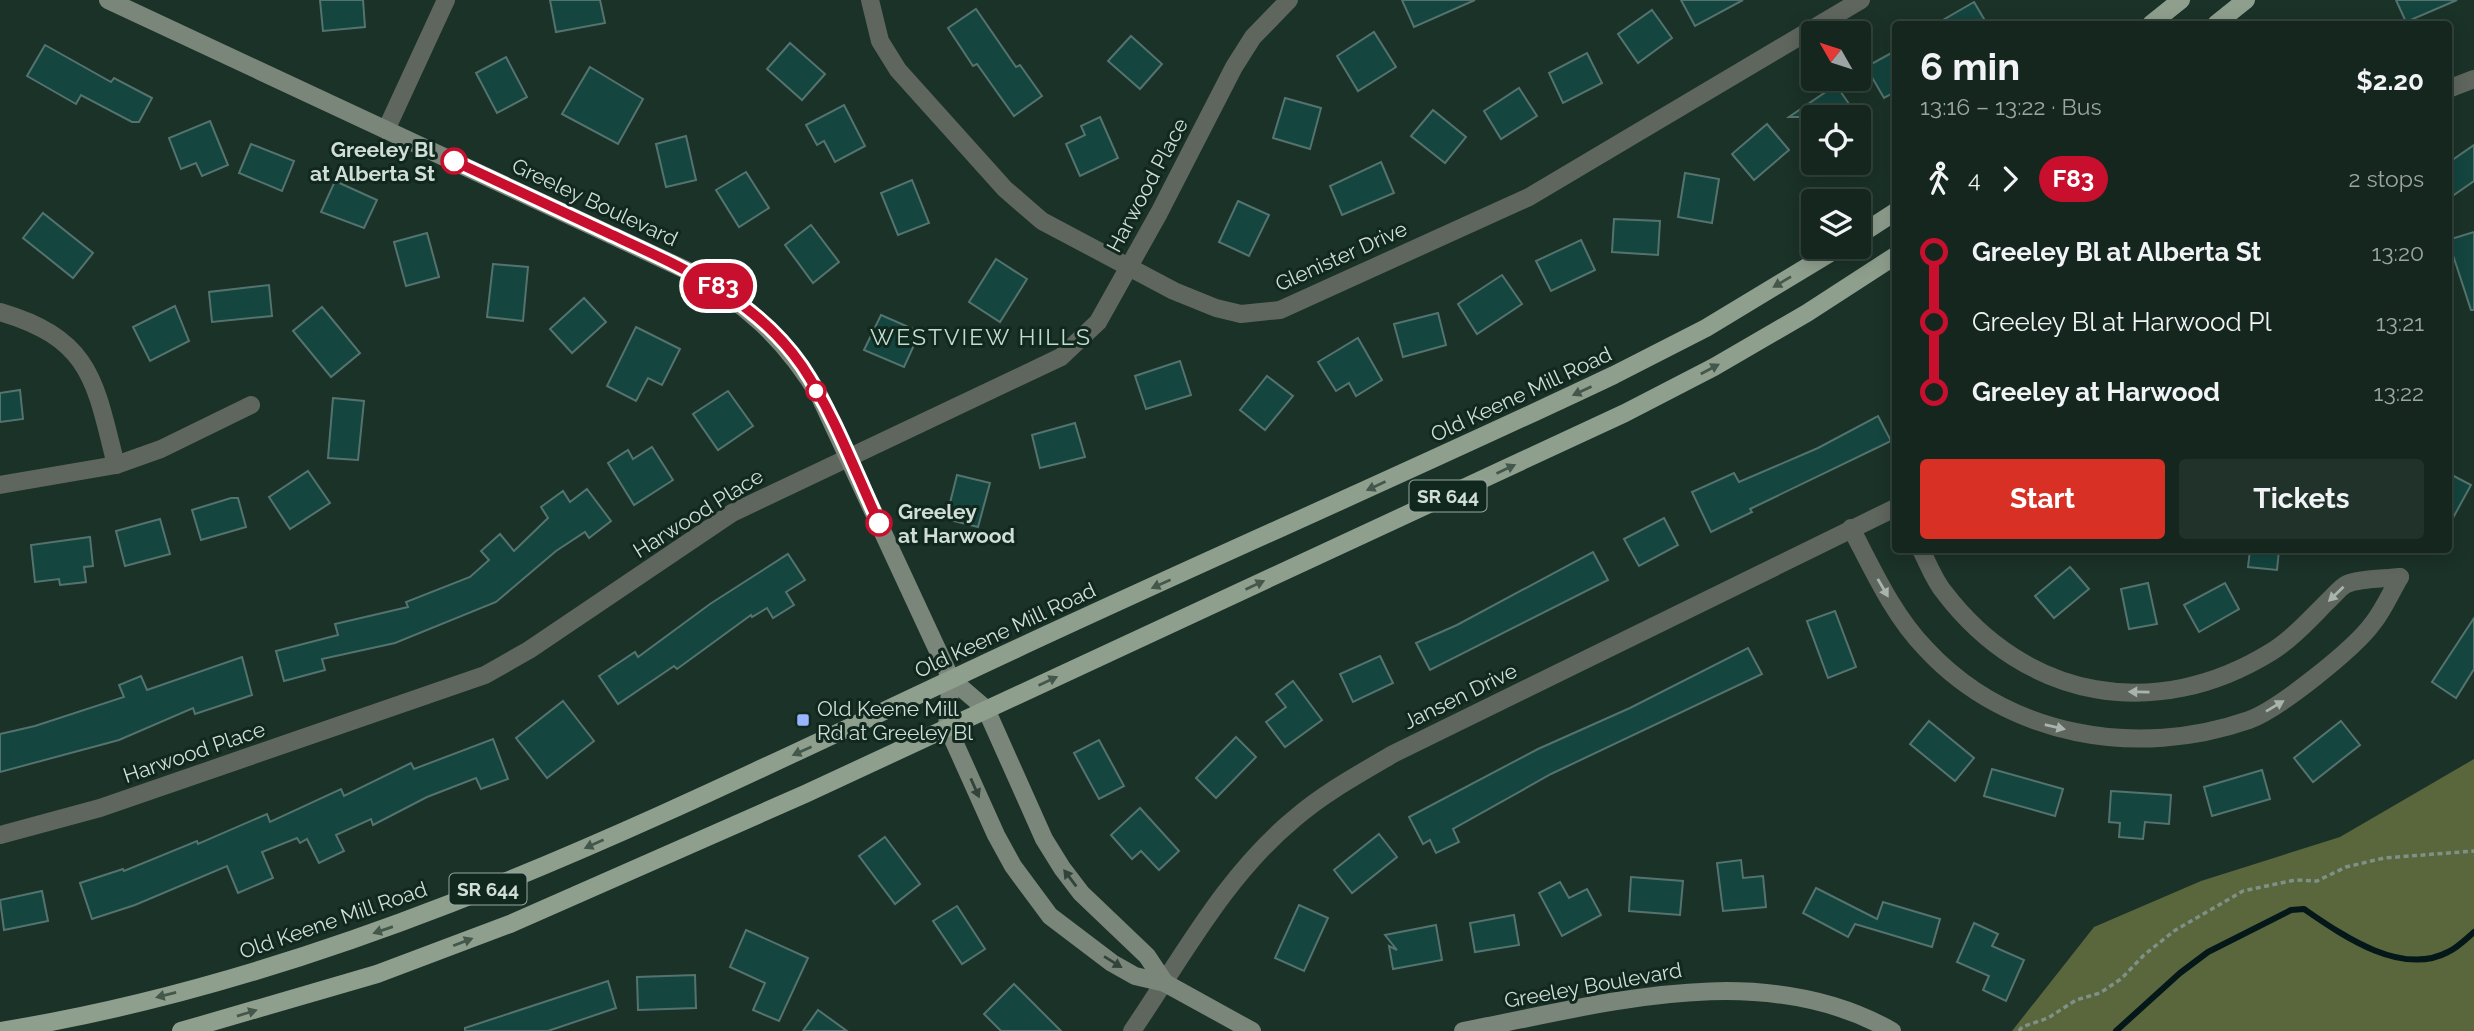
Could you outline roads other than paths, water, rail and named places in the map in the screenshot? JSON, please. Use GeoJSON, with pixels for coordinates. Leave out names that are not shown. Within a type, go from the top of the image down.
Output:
{"type":"FeatureCollection","features":[{"type":"Feature","properties":{"kind":"main road"},"geometry":{"type":"LineString","coordinates":[[2155,21],[2181,0]]}},
{"type":"Feature","properties":{"kind":"main road"},"geometry":{"type":"LineString","coordinates":[[2220,21],[2246,0]]}},
{"type":"Feature","properties":{"kind":"main road"},"geometry":{"type":"LineString","coordinates":[[1871,228],[1892,214]]}},
{"type":"Feature","properties":{"kind":"main road","name":"SR 644"},"geometry":{"type":"LineString","coordinates":[[181,1031],[377,974],[510,924],[804,794],[1625,413],[1784,327],[1892,258]]}},
{"type":"Feature","properties":{"kind":"main road","name":"Old Keene Mill Road"},"geometry":{"type":"LineString","coordinates":[[0,1031],[58,1021],[250,974],[393,926],[521,876],[1614,375],[1706,327],[1820,259]]}},
{"type":"Feature","properties":{"kind":"street","name":"Greeley Boulevard"},"geometry":{"type":"LineString","coordinates":[[108,0],[686,270],[738,300],[769,328],[801,365],[849,457],[951,679],[986,709],[1044,839],[1081,893],[1147,956],[1165,983]]}},
{"type":"Feature","properties":{"kind":"street"},"geometry":{"type":"LineString","coordinates":[[386,130],[446,0]]}},
{"type":"Feature","properties":{"kind":"street","name":"Glenister Drive"},"geometry":{"type":"LineString","coordinates":[[870,0],[880,41],[898,70],[1005,189],[1042,221],[1129,267],[1216,308],[1241,314],[1280,310],[1529,197],[1861,0]]}},
{"type":"Feature","properties":{"kind":"street","name":"Harwood Place"},"geometry":{"type":"LineString","coordinates":[[0,835],[100,808],[485,675],[529,650],[732,513],[1061,357],[1098,322],[1234,67],[1254,37],[1289,0]]}},
{"type":"Feature","properties":{"kind":"street"},"geometry":{"type":"LineString","coordinates":[[2452,87],[2474,79]]}},
{"type":"Feature","properties":{"kind":"street"},"geometry":{"type":"LineString","coordinates":[[0,312],[52,332],[78,356],[96,387],[116,466]]}},
{"type":"Feature","properties":{"kind":"street"},"geometry":{"type":"LineString","coordinates":[[0,485],[116,466],[161,449],[251,405]]}},
{"type":"Feature","properties":{"kind":"street","name":"Jansen Drive"},"geometry":{"type":"LineString","coordinates":[[1132,1031],[1213,908],[1253,858],[1294,819],[1342,784],[1393,754],[1892,509]]}},
{"type":"Feature","properties":{"kind":"street"},"geometry":{"type":"LineString","coordinates":[[1851,528],[1904,622],[1948,670],[1975,690],[2027,720],[2116,739],[2167,740],[2249,720],[2275,707],[2302,688],[2373,624],[2400,577],[2346,584],[2272,651],[2230,673],[2185,690],[2140,693],[2100,690],[2059,680],[2006,653],[1983,636],[1942,590],[1923,553]]}},
{"type":"Feature","properties":{"kind":"street","name":"Greeley Boulevard"},"geometry":{"type":"LineString","coordinates":[[951,679],[947,726],[1001,846],[1050,916],[1135,976],[1165,983],[1252,1031]]}},
{"type":"Feature","properties":{"kind":"street","name":"Greeley Boulevard"},"geometry":{"type":"LineString","coordinates":[[1463,1031],[1665,993],[1713,990],[1768,994],[1831,1006],[1892,1031]]}},
{"type":"Feature","properties":{"kind":"waterway"},"geometry":{"type":"LineString","coordinates":[[2116,1031],[2180,973],[2208,952],[2291,910],[2304,909],[2373,950],[2411,959],[2430,958],[2448,952],[2474,932]]}},
{"type":"Feature","properties":{"kind":"place","name":"Greeley Bl at Alberta St"},"geometry":{"type":"Point","coordinates":[454,161]}},
{"type":"Feature","properties":{"kind":"place","name":"Greeley at Harwood"},"geometry":{"type":"Point","coordinates":[879,523]}},
{"type":"Feature","properties":{"kind":"place","name":"Old Keene Mill Rd at Greeley Bl"},"geometry":{"type":"Point","coordinates":[803,720]}},
{"type":"Feature","properties":{"kind":"district","name":"WESTVIEW HILLS"},"geometry":{"type":"Point","coordinates":[981,336]}}]}
